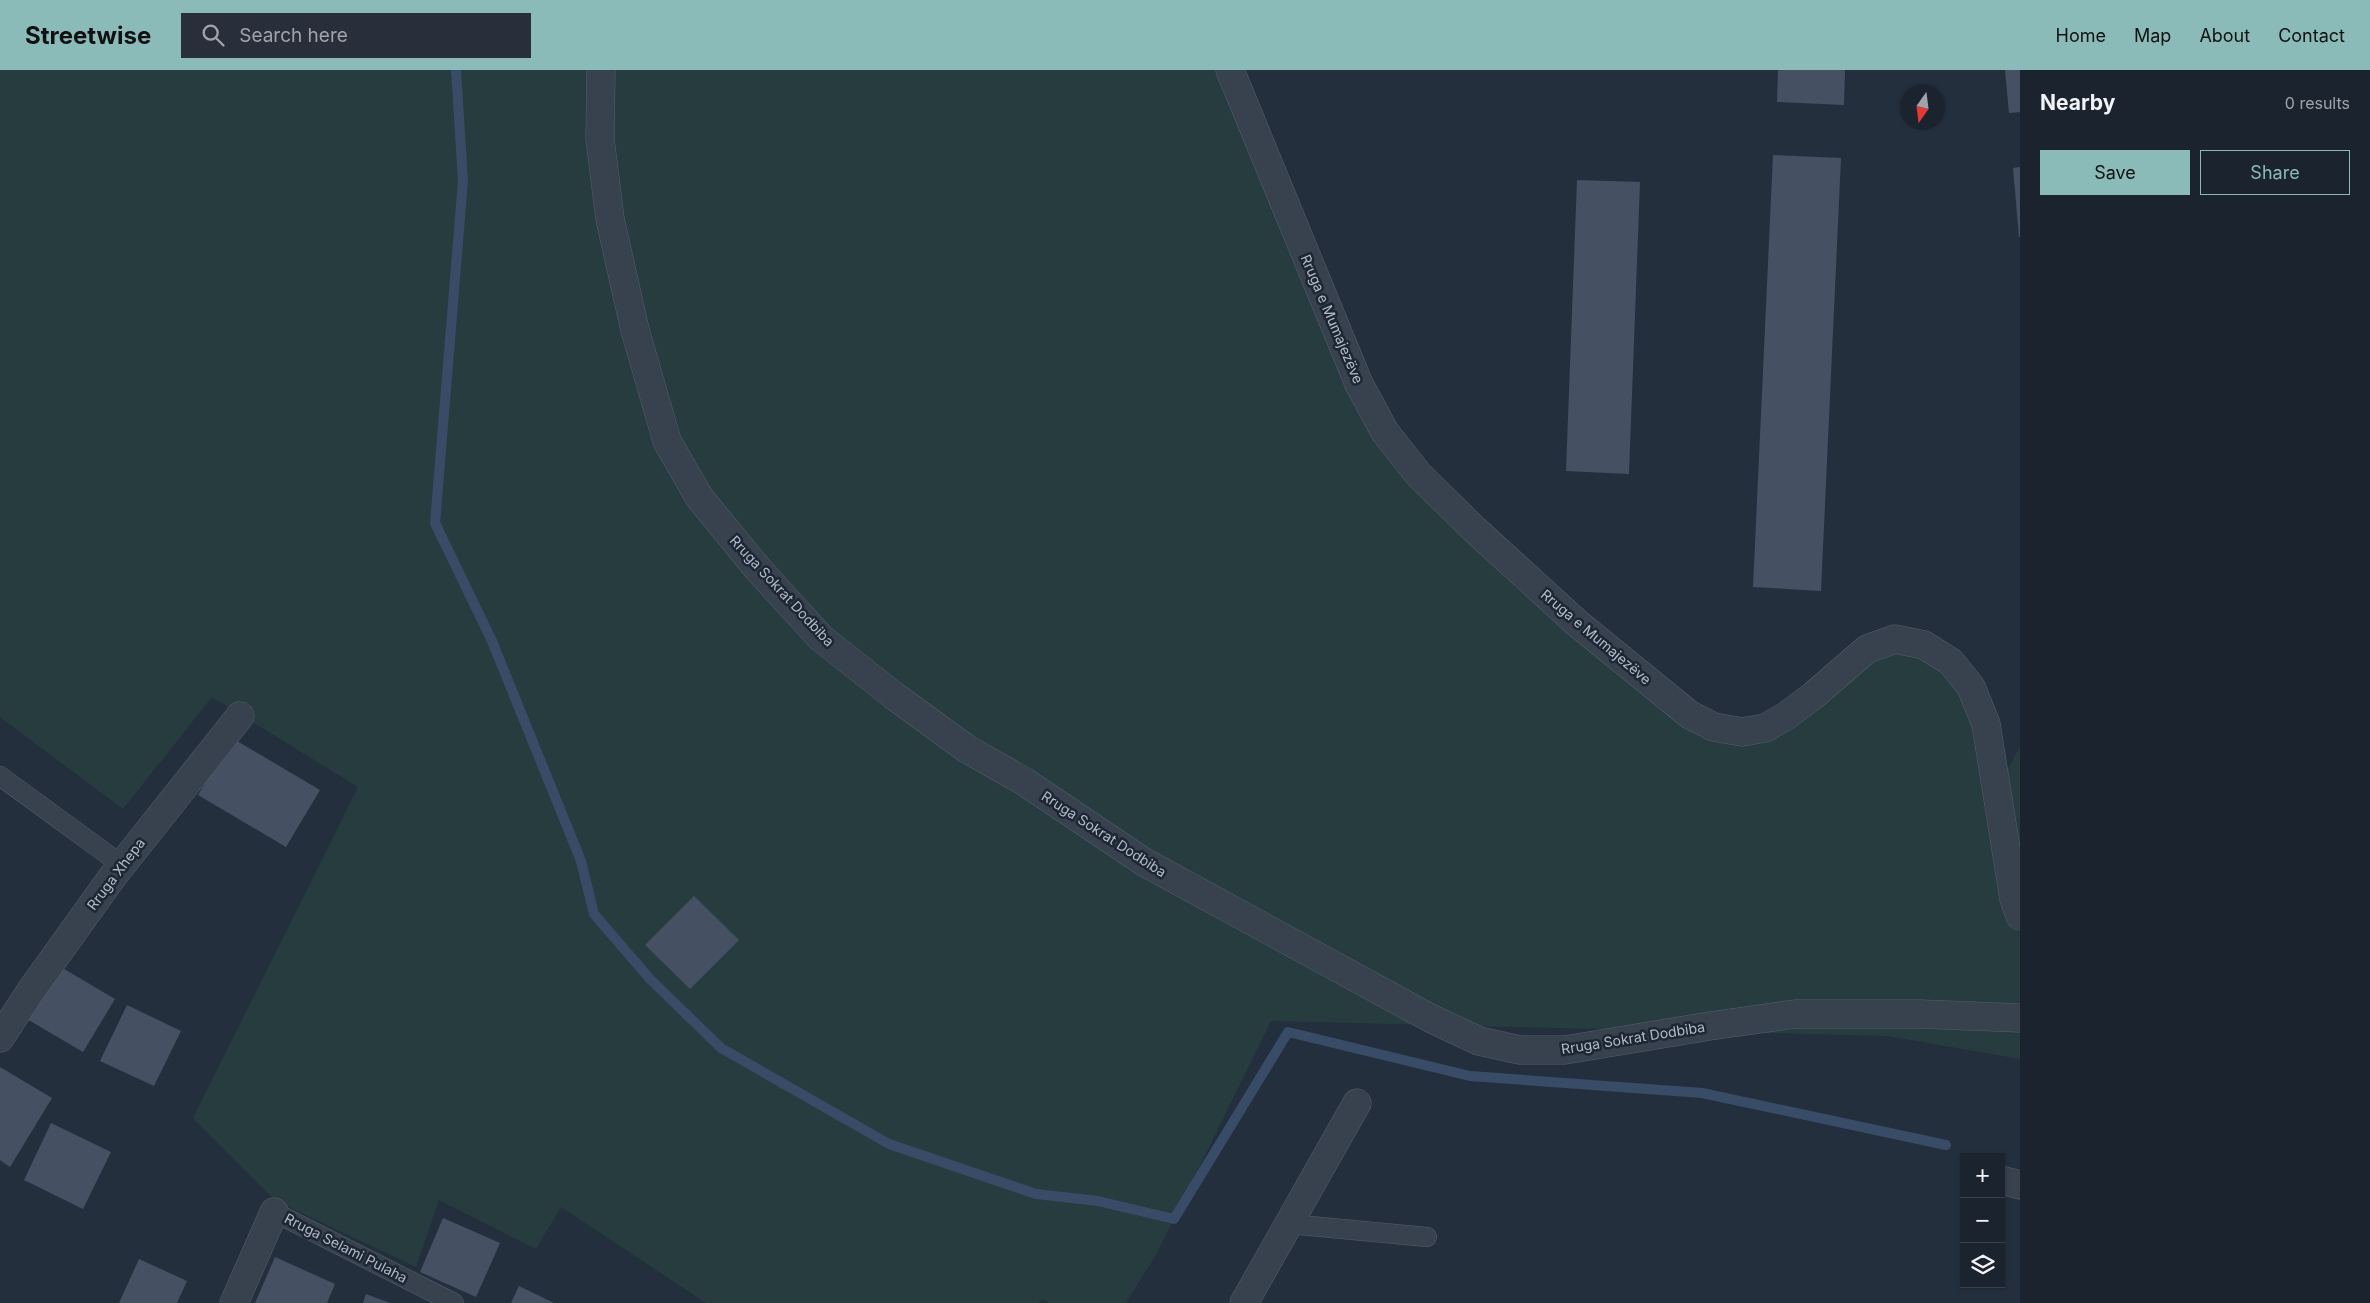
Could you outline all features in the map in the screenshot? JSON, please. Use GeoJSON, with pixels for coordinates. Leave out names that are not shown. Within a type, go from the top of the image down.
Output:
{"type":"FeatureCollection","features":[{"type":"Feature","properties":{"kind":"street","name":"Rruga Sokrat Dodbiba"},"geometry":{"type":"LineString","coordinates":[[601,70],[600,139],[610,219],[635,330],[667,441],[699,497],[758,569],[821,638],[892,695],[968,749],[1025,782],[1144,862],[1422,1014],[1479,1041],[1520,1050],[1565,1050],[1795,1014],[1920,1014],[2020,1018]]}},
{"type":"Feature","properties":{"kind":"street","name":"Rruga e Mumajezëve"},"geometry":{"type":"LineString","coordinates":[[1230,70],[1359,384],[1385,432],[1418,474],[1474,529],[1577,623],[1690,715],[1714,727],[1742,732],[1765,728],[1793,711],[1867,649],[1895,640],[1924,645],[1951,662],[1971,687],[1986,724],[2014,899],[2020,916]]}},
{"type":"Feature","properties":{"kind":"street","name":"Rruga Xhepa"},"geometry":{"type":"LineString","coordinates":[[1,1036],[32,989],[122,865],[240,716]]}},
{"type":"Feature","properties":{"kind":"street"},"geometry":{"type":"LineString","coordinates":[[1244,1303],[1357,1103]]}},
{"type":"Feature","properties":{"kind":"street"},"geometry":{"type":"LineString","coordinates":[[2005,1181],[2020,1185]]}},
{"type":"Feature","properties":{"kind":"street","name":"Rruga Selami Pulaha"},"geometry":{"type":"LineString","coordinates":[[234,1303],[274,1212]]}},
{"type":"Feature","properties":{"kind":"lane"},"geometry":{"type":"LineString","coordinates":[[0,776],[122,865]]}},
{"type":"Feature","properties":{"kind":"lane","name":"Rruga Selami Pulaha"},"geometry":{"type":"LineString","coordinates":[[274,1212],[454,1303]]}},
{"type":"Feature","properties":{"kind":"lane"},"geometry":{"type":"LineString","coordinates":[[1289,1224],[1427,1237]]}},
{"type":"Feature","properties":{"kind":"green space"},"geometry":{"type":"Polygon","coordinates":[[[0,70],[1230,70],[1385,432],[1690,715],[1742,732],[1895,639],[1951,662],[1994,771],[2009,767],[2020,746],[2020,1059],[1887,1036],[1271,1021],[1157,1253],[1126,1303],[1049,1303],[1042,1299],[1039,1303],[706,1303],[561,1207],[536,1249],[439,1200],[416,1267],[276,1201],[193,1118],[358,787],[212,697],[123,809],[0,717],[0,70]]]}},
{"type":"Feature","properties":{"kind":"building"},"geometry":{"type":"Polygon","coordinates":[[[1778,70],[1845,70],[1844,105],[1777,102],[1778,70]]]}},
{"type":"Feature","properties":{"kind":"building"},"geometry":{"type":"Polygon","coordinates":[[[2005,70],[2020,70],[2020,112],[2009,113],[2005,70]]]}},
{"type":"Feature","properties":{"kind":"building"},"geometry":{"type":"Polygon","coordinates":[[[1773,155],[1841,158],[1821,591],[1753,587],[1773,155]]]}},
{"type":"Feature","properties":{"kind":"building"},"geometry":{"type":"Polygon","coordinates":[[[2020,167],[2020,237],[2019,237],[2013,168],[2020,167]]]}},
{"type":"Feature","properties":{"kind":"building"},"geometry":{"type":"Polygon","coordinates":[[[1577,180],[1640,182],[1629,474],[1566,471],[1577,180]]]}},
{"type":"Feature","properties":{"kind":"building"},"geometry":{"type":"Polygon","coordinates":[[[232,738],[320,790],[286,847],[198,795],[232,738]]]}},
{"type":"Feature","properties":{"kind":"building"},"geometry":{"type":"Polygon","coordinates":[[[694,896],[739,940],[690,989],[645,945],[694,896]]]}},
{"type":"Feature","properties":{"kind":"building"},"geometry":{"type":"Polygon","coordinates":[[[59,966],[115,999],[83,1052],[27,1019],[59,966]]]}},
{"type":"Feature","properties":{"kind":"building"},"geometry":{"type":"Polygon","coordinates":[[[127,1005],[181,1031],[154,1086],[100,1061],[127,1005]]]}},
{"type":"Feature","properties":{"kind":"building"},"geometry":{"type":"Polygon","coordinates":[[[0,1067],[52,1098],[10,1167],[0,1160],[0,1067]]]}},
{"type":"Feature","properties":{"kind":"building"},"geometry":{"type":"Polygon","coordinates":[[[51,1123],[111,1152],[83,1209],[24,1180],[51,1123]]]}},
{"type":"Feature","properties":{"kind":"building"},"geometry":{"type":"Polygon","coordinates":[[[443,1218],[500,1243],[476,1297],[420,1272],[443,1218]]]}},
{"type":"Feature","properties":{"kind":"building"},"geometry":{"type":"Polygon","coordinates":[[[275,1257],[335,1284],[327,1303],[255,1303],[275,1257]]]}},
{"type":"Feature","properties":{"kind":"building"},"geometry":{"type":"Polygon","coordinates":[[[139,1259],[187,1281],[177,1303],[119,1303],[139,1259]]]}},
{"type":"Feature","properties":{"kind":"building"},"geometry":{"type":"Polygon","coordinates":[[[519,1286],[554,1303],[511,1303],[519,1286]]]}},
{"type":"Feature","properties":{"kind":"building"},"geometry":{"type":"Polygon","coordinates":[[[366,1294],[390,1303],[363,1303],[366,1294]]]}},
{"type":"Feature","properties":{"kind":"waterway"},"geometry":{"type":"LineString","coordinates":[[456,70],[463,181],[435,523],[492,641],[581,861],[594,914],[650,979],[721,1048],[889,1144],[1036,1194],[1098,1201],[1174,1219],[1288,1032],[1470,1076],[1702,1093],[1946,1145]]}}]}
